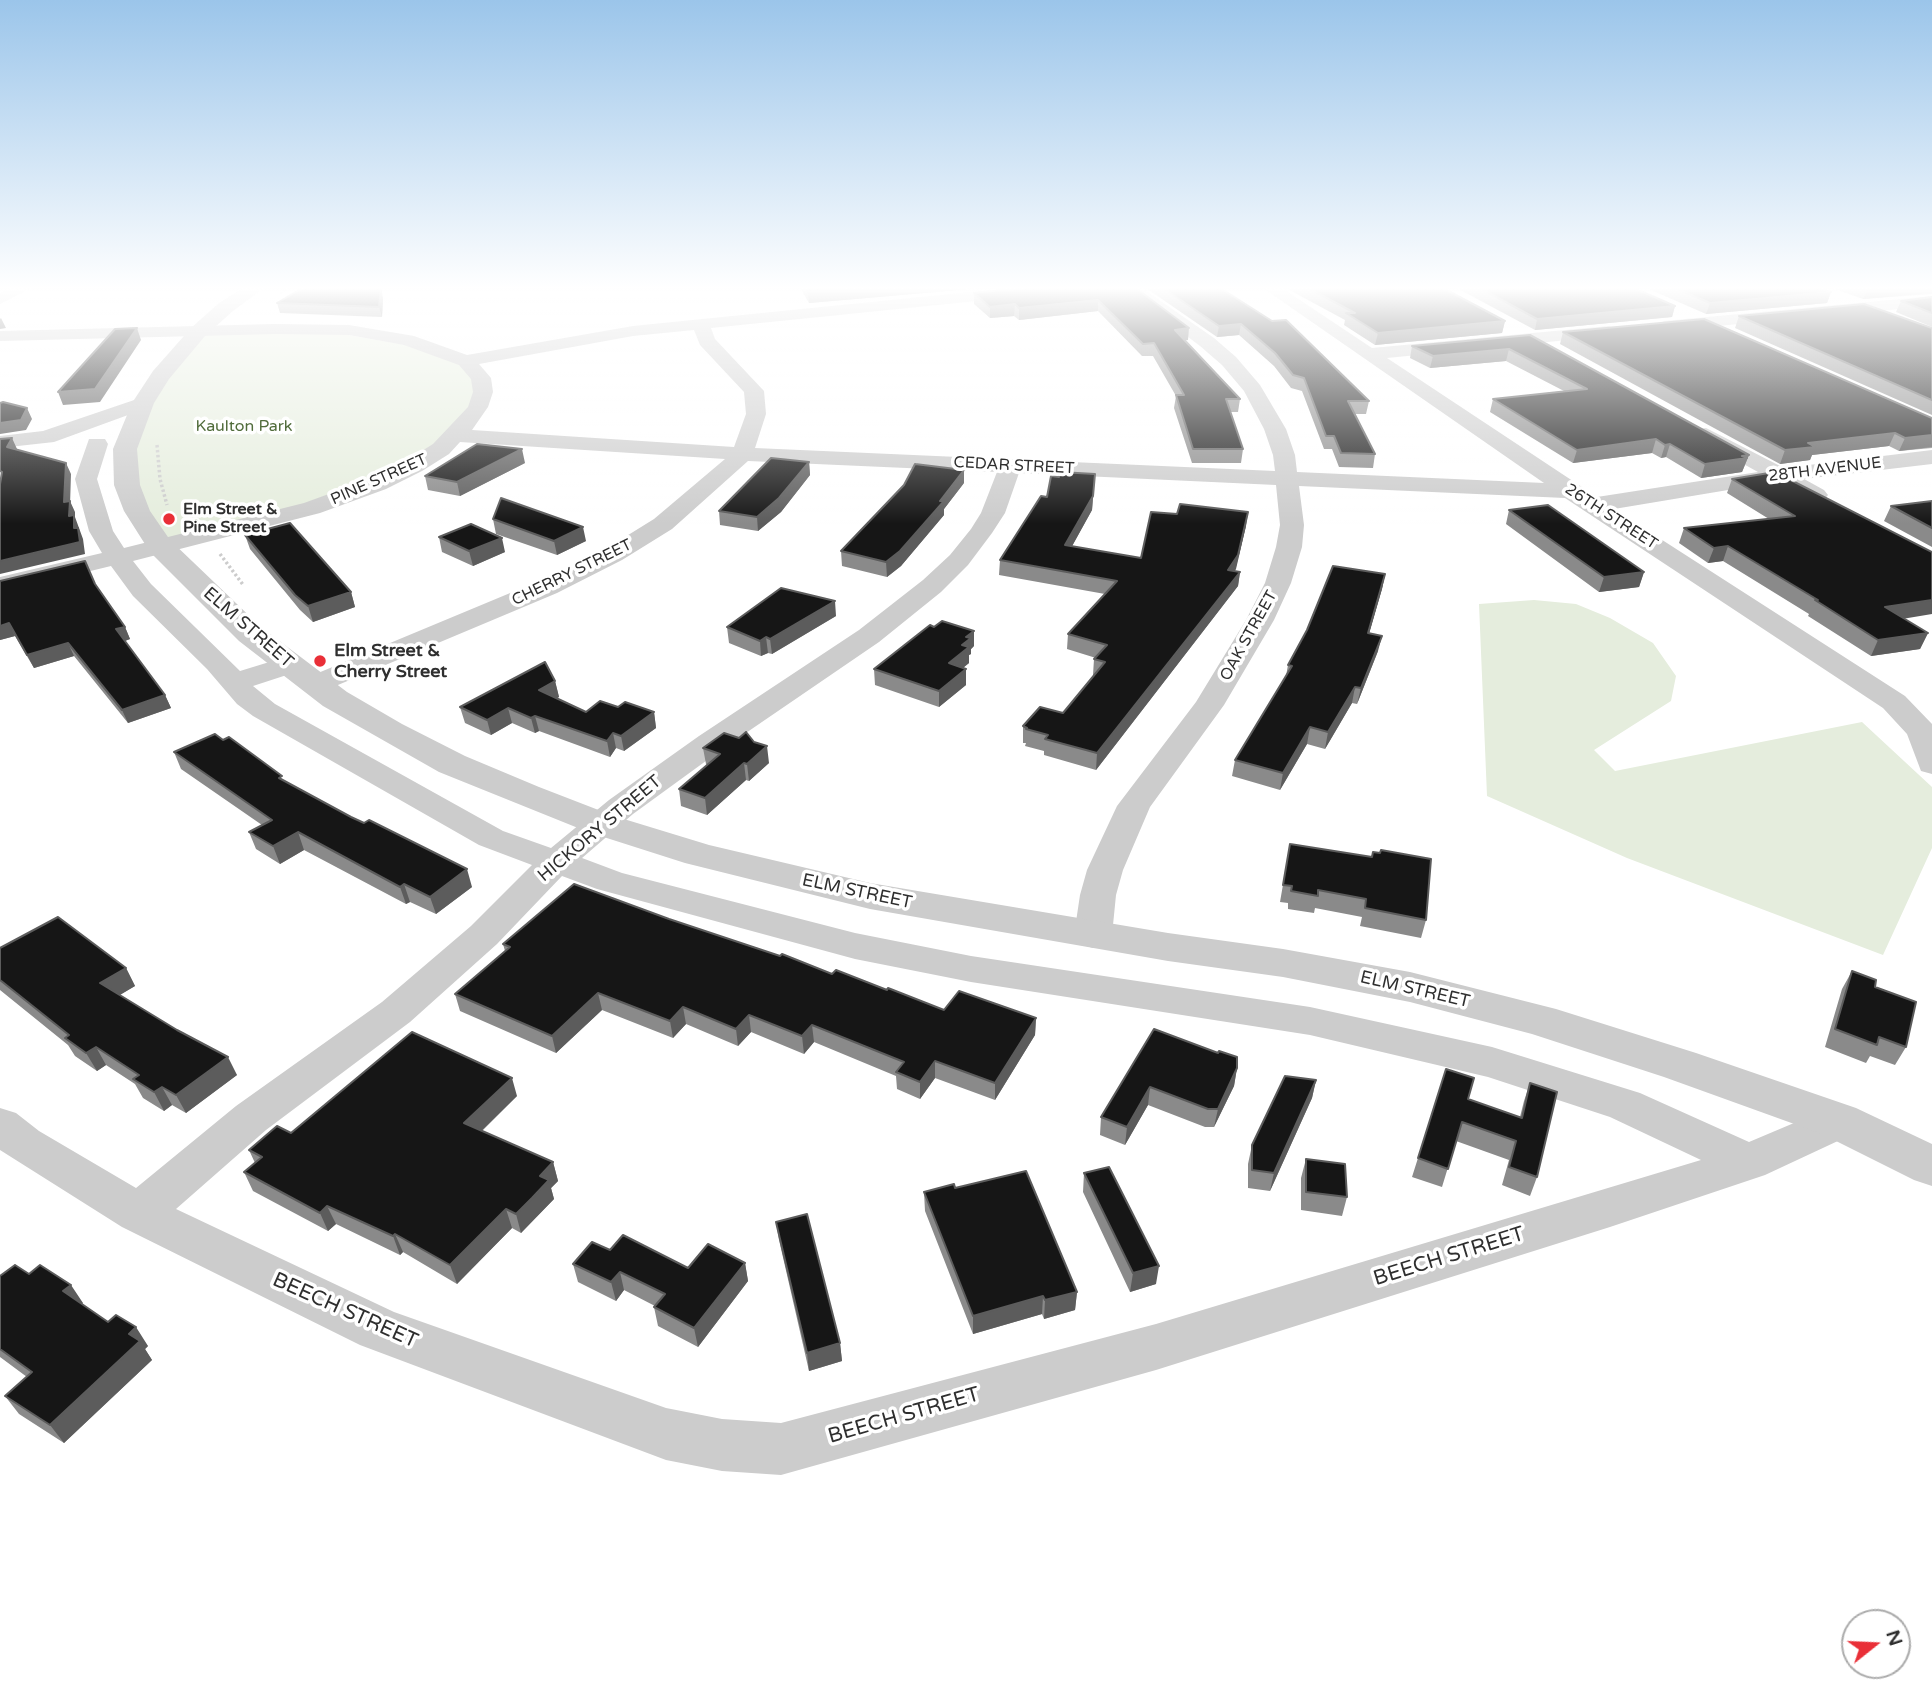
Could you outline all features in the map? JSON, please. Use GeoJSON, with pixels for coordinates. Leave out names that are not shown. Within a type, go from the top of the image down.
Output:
{"type":"FeatureCollection","features":[{"type":"Feature","properties":{"kind":"street","name":"ELM STREET"},"geometry":{"type":"LineString","coordinates":[[170,365],[161,376],[152,419],[111,447],[86,479],[101,531],[116,556],[142,590],[248,698],[264,710],[468,826],[515,848],[613,882],[855,946],[971,969],[1310,1021],[1492,1062],[1625,1105],[1749,1162]]}},
{"type":"Feature","properties":{"kind":"street","name":"PINE STREET"},"geometry":{"type":"LineString","coordinates":[[0,585],[312,508],[378,484],[430,458],[457,435],[478,407],[483,391],[481,378],[470,365]]}},
{"type":"Feature","properties":{"kind":"street","name":"CHERRY STREET"},"geometry":{"type":"LineString","coordinates":[[234,682],[303,674],[548,586],[613,555],[663,524],[701,494],[742,454],[756,414],[754,391],[729,365]]}},
{"type":"Feature","properties":{"kind":"street","name":"OAK STREET"},"geometry":{"type":"LineString","coordinates":[[1093,935],[1098,895],[1105,870],[1134,806],[1209,705],[1260,620],[1278,583],[1289,547],[1292,525],[1284,455],[1275,429],[1253,389],[1233,365]]}},
{"type":"Feature","properties":{"kind":"street","name":"26TH STREET"},"geometry":{"type":"LineString","coordinates":[[1384,365],[1894,702],[1927,732],[1932,764]]}},
{"type":"Feature","properties":{"kind":"street"},"geometry":{"type":"LineString","coordinates":[[0,442],[152,419]]}},
{"type":"Feature","properties":{"kind":"street"},"geometry":{"type":"LineString","coordinates":[[1686,423],[1836,507]]}},
{"type":"Feature","properties":{"kind":"street","name":"CEDAR STREET"},"geometry":{"type":"LineString","coordinates":[[457,435],[742,454],[1571,491]]}},
{"type":"Feature","properties":{"kind":"street"},"geometry":{"type":"LineString","coordinates":[[46,437],[111,447]]}},
{"type":"Feature","properties":{"kind":"street","name":"ELM STREET"},"geometry":{"type":"LineString","coordinates":[[111,447],[137,512],[160,546],[250,635],[303,674],[390,731],[452,764],[601,824],[725,862],[870,896],[1093,935],[1283,963],[1449,997],[1540,1020],[1839,1121],[1932,1166]]}},
{"type":"Feature","properties":{"kind":"street","name":"28TH AVENUE"},"geometry":{"type":"LineString","coordinates":[[1593,505],[1780,475],[1932,457]]}},
{"type":"Feature","properties":{"kind":"street","name":"HICKORY STREET"},"geometry":{"type":"LineString","coordinates":[[139,1213],[251,1118],[396,1012],[484,935],[556,862],[601,824],[710,743],[869,636],[932,586],[960,560],[993,513],[1010,465]]}},
{"type":"Feature","properties":{"kind":"street","name":"BEECH STREET"},"geometry":{"type":"LineString","coordinates":[[0,1125],[23,1143],[139,1213],[378,1329],[666,1434],[722,1445],[780,1448],[839,1435],[1156,1347],[1597,1212],[1749,1162],[1839,1121]]}},
{"type":"Feature","properties":{"kind":"path"},"geometry":{"type":"LineString","coordinates":[[152,419],[169,512],[197,538],[210,541],[248,592]]}},
{"type":"Feature","properties":{"kind":"green space","name":"Kaulton Park"},"geometry":{"type":"Polygon","coordinates":[[[176,365],[464,365],[481,378],[467,423],[378,484],[160,546],[137,511],[129,436],[176,365]]]}},
{"type":"Feature","properties":{"kind":"green space"},"geometry":{"type":"Polygon","coordinates":[[[1534,600],[1576,604],[1610,618],[1653,643],[1676,676],[1671,701],[1594,750],[1615,771],[1862,722],[1932,787],[1932,848],[1883,955],[1627,858],[1487,796],[1479,604],[1534,600]]]}},
{"type":"Feature","properties":{"kind":"building"},"geometry":{"type":"Polygon","coordinates":[[[82,365],[111,365],[95,389],[58,392],[82,365]]]}},
{"type":"Feature","properties":{"kind":"building"},"geometry":{"type":"Polygon","coordinates":[[[1167,365],[1208,365],[1240,399],[1226,399],[1243,449],[1193,449],[1176,395],[1184,395],[1167,365]]]}},
{"type":"Feature","properties":{"kind":"building"},"geometry":{"type":"Polygon","coordinates":[[[1285,365],[1332,365],[1369,401],[1348,401],[1375,454],[1341,453],[1334,436],[1326,436],[1304,378],[1293,375],[1285,365]]]}},
{"type":"Feature","properties":{"kind":"building"},"geometry":{"type":"Polygon","coordinates":[[[1541,365],[1585,365],[1749,455],[1742,456],[1747,458],[1705,464],[1656,439],[1577,450],[1493,399],[1587,389],[1541,365]]]}},
{"type":"Feature","properties":{"kind":"building"},"geometry":{"type":"Polygon","coordinates":[[[1626,365],[1811,365],[1932,418],[1932,435],[1905,438],[1895,433],[1808,443],[1815,447],[1785,450],[1626,365]]]}},
{"type":"Feature","properties":{"kind":"building"},"geometry":{"type":"Polygon","coordinates":[[[1852,365],[1932,365],[1932,400],[1852,365]]]}},
{"type":"Feature","properties":{"kind":"building"},"geometry":{"type":"Polygon","coordinates":[[[0,403],[27,408],[21,420],[0,423],[0,403]]]}},
{"type":"Feature","properties":{"kind":"building"},"geometry":{"type":"Polygon","coordinates":[[[12,438],[7,447],[66,463],[64,502],[70,501],[69,516],[74,515],[74,528],[78,528],[80,542],[0,561],[0,439],[12,438]]]}},
{"type":"Feature","properties":{"kind":"building"},"geometry":{"type":"Polygon","coordinates":[[[477,444],[522,449],[457,482],[425,476],[477,444]]]}},
{"type":"Feature","properties":{"kind":"building"},"geometry":{"type":"Polygon","coordinates":[[[771,458],[809,462],[779,498],[757,517],[719,511],[771,458]]]}},
{"type":"Feature","properties":{"kind":"building"},"geometry":{"type":"Polygon","coordinates":[[[915,464],[964,470],[940,501],[944,501],[900,551],[886,562],[841,551],[904,485],[915,464]]]}},
{"type":"Feature","properties":{"kind":"building"},"geometry":{"type":"Polygon","coordinates":[[[1060,472],[1095,474],[1093,496],[1065,545],[1141,558],[1151,512],[1177,514],[1180,504],[1248,512],[1238,555],[1228,570],[1240,572],[1097,753],[1045,739],[1048,735],[1023,726],[1040,707],[1063,713],[1105,662],[1094,659],[1107,645],[1068,634],[1117,581],[1000,560],[1041,496],[1047,497],[1051,476],[1059,477],[1060,472]]]}},
{"type":"Feature","properties":{"kind":"building"},"geometry":{"type":"Polygon","coordinates":[[[1775,472],[1932,552],[1932,600],[1885,607],[1928,633],[1878,640],[1728,546],[1714,548],[1684,528],[1795,516],[1732,479],[1775,472]]]}},
{"type":"Feature","properties":{"kind":"building"},"geometry":{"type":"Polygon","coordinates":[[[501,498],[583,527],[554,541],[493,519],[501,498]]]}},
{"type":"Feature","properties":{"kind":"building"},"geometry":{"type":"Polygon","coordinates":[[[1932,501],[1932,528],[1891,506],[1932,501]]]}},
{"type":"Feature","properties":{"kind":"building"},"geometry":{"type":"Polygon","coordinates":[[[1548,505],[1644,572],[1604,577],[1509,510],[1548,505]]]}},
{"type":"Feature","properties":{"kind":"building"},"geometry":{"type":"Polygon","coordinates":[[[290,523],[351,592],[308,606],[295,595],[245,535],[290,523]]]}},
{"type":"Feature","properties":{"kind":"building"},"geometry":{"type":"Polygon","coordinates":[[[471,524],[502,538],[469,551],[439,537],[471,524]]]}},
{"type":"Feature","properties":{"kind":"building"},"geometry":{"type":"Polygon","coordinates":[[[85,561],[95,584],[125,627],[116,629],[165,695],[122,710],[68,643],[27,655],[9,623],[0,626],[0,581],[85,561]]]}},
{"type":"Feature","properties":{"kind":"building"},"geometry":{"type":"Polygon","coordinates":[[[1333,566],[1385,574],[1368,633],[1382,636],[1361,688],[1355,687],[1328,732],[1310,727],[1283,773],[1235,760],[1292,666],[1288,665],[1307,630],[1333,566]]]}},
{"type":"Feature","properties":{"kind":"building"},"geometry":{"type":"Polygon","coordinates":[[[781,588],[835,601],[770,639],[766,637],[760,641],[727,627],[781,588]]]}},
{"type":"Feature","properties":{"kind":"building"},"geometry":{"type":"Polygon","coordinates":[[[942,621],[974,631],[966,637],[971,638],[962,645],[969,647],[949,663],[966,669],[939,691],[874,669],[930,625],[934,627],[942,621]]]}},
{"type":"Feature","properties":{"kind":"building"},"geometry":{"type":"Polygon","coordinates":[[[545,662],[555,681],[539,690],[586,712],[600,701],[618,707],[625,702],[654,712],[621,736],[613,733],[607,741],[535,716],[531,718],[508,708],[487,720],[460,707],[545,662]]]}},
{"type":"Feature","properties":{"kind":"building"},"geometry":{"type":"Polygon","coordinates":[[[746,732],[754,742],[767,746],[705,798],[679,789],[720,754],[703,748],[724,733],[739,738],[746,732]]]}},
{"type":"Feature","properties":{"kind":"building"},"geometry":{"type":"Polygon","coordinates":[[[215,734],[223,740],[229,737],[282,776],[279,778],[351,817],[364,823],[369,820],[467,869],[430,897],[404,884],[400,887],[298,832],[273,846],[249,832],[272,820],[174,752],[215,734]]]}},
{"type":"Feature","properties":{"kind":"building"},"geometry":{"type":"Polygon","coordinates":[[[1290,844],[1372,857],[1373,852],[1380,853],[1381,850],[1431,859],[1426,920],[1365,908],[1366,899],[1318,890],[1318,896],[1291,891],[1292,886],[1283,885],[1290,844]]]}},
{"type":"Feature","properties":{"kind":"building"},"geometry":{"type":"Polygon","coordinates":[[[574,884],[669,919],[780,956],[782,954],[832,974],[836,970],[944,1010],[959,991],[1036,1018],[995,1083],[935,1061],[920,1082],[896,1072],[904,1062],[812,1025],[802,1036],[749,1015],[736,1029],[683,1007],[670,1021],[598,993],[552,1036],[455,994],[510,947],[503,944],[574,884]]]}},
{"type":"Feature","properties":{"kind":"building"},"geometry":{"type":"Polygon","coordinates":[[[58,917],[126,968],[100,983],[177,1030],[228,1057],[176,1095],[162,1087],[154,1092],[133,1079],[139,1075],[96,1047],[86,1053],[65,1038],[69,1035],[0,980],[0,948],[58,917]]]}},
{"type":"Feature","properties":{"kind":"building"},"geometry":{"type":"Polygon","coordinates":[[[1852,971],[1876,980],[1875,987],[1916,1002],[1906,1047],[1879,1037],[1877,1045],[1835,1029],[1852,971]]]}},
{"type":"Feature","properties":{"kind":"building"},"geometry":{"type":"Polygon","coordinates":[[[1154,1029],[1218,1053],[1219,1051],[1237,1057],[1237,1068],[1218,1109],[1208,1109],[1150,1087],[1127,1127],[1101,1117],[1154,1029]]]}},
{"type":"Feature","properties":{"kind":"building"},"geometry":{"type":"Polygon","coordinates":[[[412,1032],[512,1078],[464,1123],[553,1162],[540,1176],[549,1180],[516,1214],[506,1209],[450,1265],[395,1234],[393,1236],[327,1206],[320,1213],[244,1172],[262,1157],[249,1150],[277,1126],[291,1133],[412,1032]]]}},
{"type":"Feature","properties":{"kind":"building"},"geometry":{"type":"Polygon","coordinates":[[[1446,1069],[1474,1078],[1468,1099],[1522,1118],[1530,1083],[1557,1092],[1537,1177],[1509,1167],[1516,1141],[1462,1122],[1448,1169],[1418,1158],[1446,1069]]]}},
{"type":"Feature","properties":{"kind":"building"},"geometry":{"type":"Polygon","coordinates":[[[1285,1076],[1316,1080],[1274,1173],[1252,1170],[1252,1145],[1285,1076]]]}},
{"type":"Feature","properties":{"kind":"building"},"geometry":{"type":"Polygon","coordinates":[[[1306,1159],[1345,1164],[1347,1197],[1306,1192],[1306,1159]]]}},
{"type":"Feature","properties":{"kind":"building"},"geometry":{"type":"Polygon","coordinates":[[[1109,1167],[1159,1266],[1133,1273],[1084,1173],[1109,1167]]]}},
{"type":"Feature","properties":{"kind":"building"},"geometry":{"type":"Polygon","coordinates":[[[1026,1171],[1077,1292],[1045,1300],[1043,1296],[973,1316],[924,1192],[954,1184],[955,1188],[1026,1171]]]}},
{"type":"Feature","properties":{"kind":"building"},"geometry":{"type":"Polygon","coordinates":[[[807,1214],[840,1343],[807,1353],[776,1222],[807,1214]]]}},
{"type":"Feature","properties":{"kind":"building"},"geometry":{"type":"Polygon","coordinates":[[[623,1235],[688,1268],[708,1244],[745,1263],[694,1328],[654,1307],[665,1294],[620,1272],[611,1282],[573,1264],[592,1242],[610,1250],[623,1235]]]}},
{"type":"Feature","properties":{"kind":"building"},"geometry":{"type":"Polygon","coordinates":[[[15,1265],[29,1274],[40,1265],[71,1285],[63,1291],[108,1322],[116,1315],[136,1327],[129,1334],[140,1341],[50,1425],[5,1396],[32,1372],[0,1349],[0,1276],[15,1265]]]}},
{"type":"Feature","properties":{"kind":"place","name":"Elm Street & Pine Street"},"geometry":{"type":"Point","coordinates":[169,519]}},
{"type":"Feature","properties":{"kind":"place","name":"Elm Street & Cherry Street"},"geometry":{"type":"Point","coordinates":[320,661]}}]}
